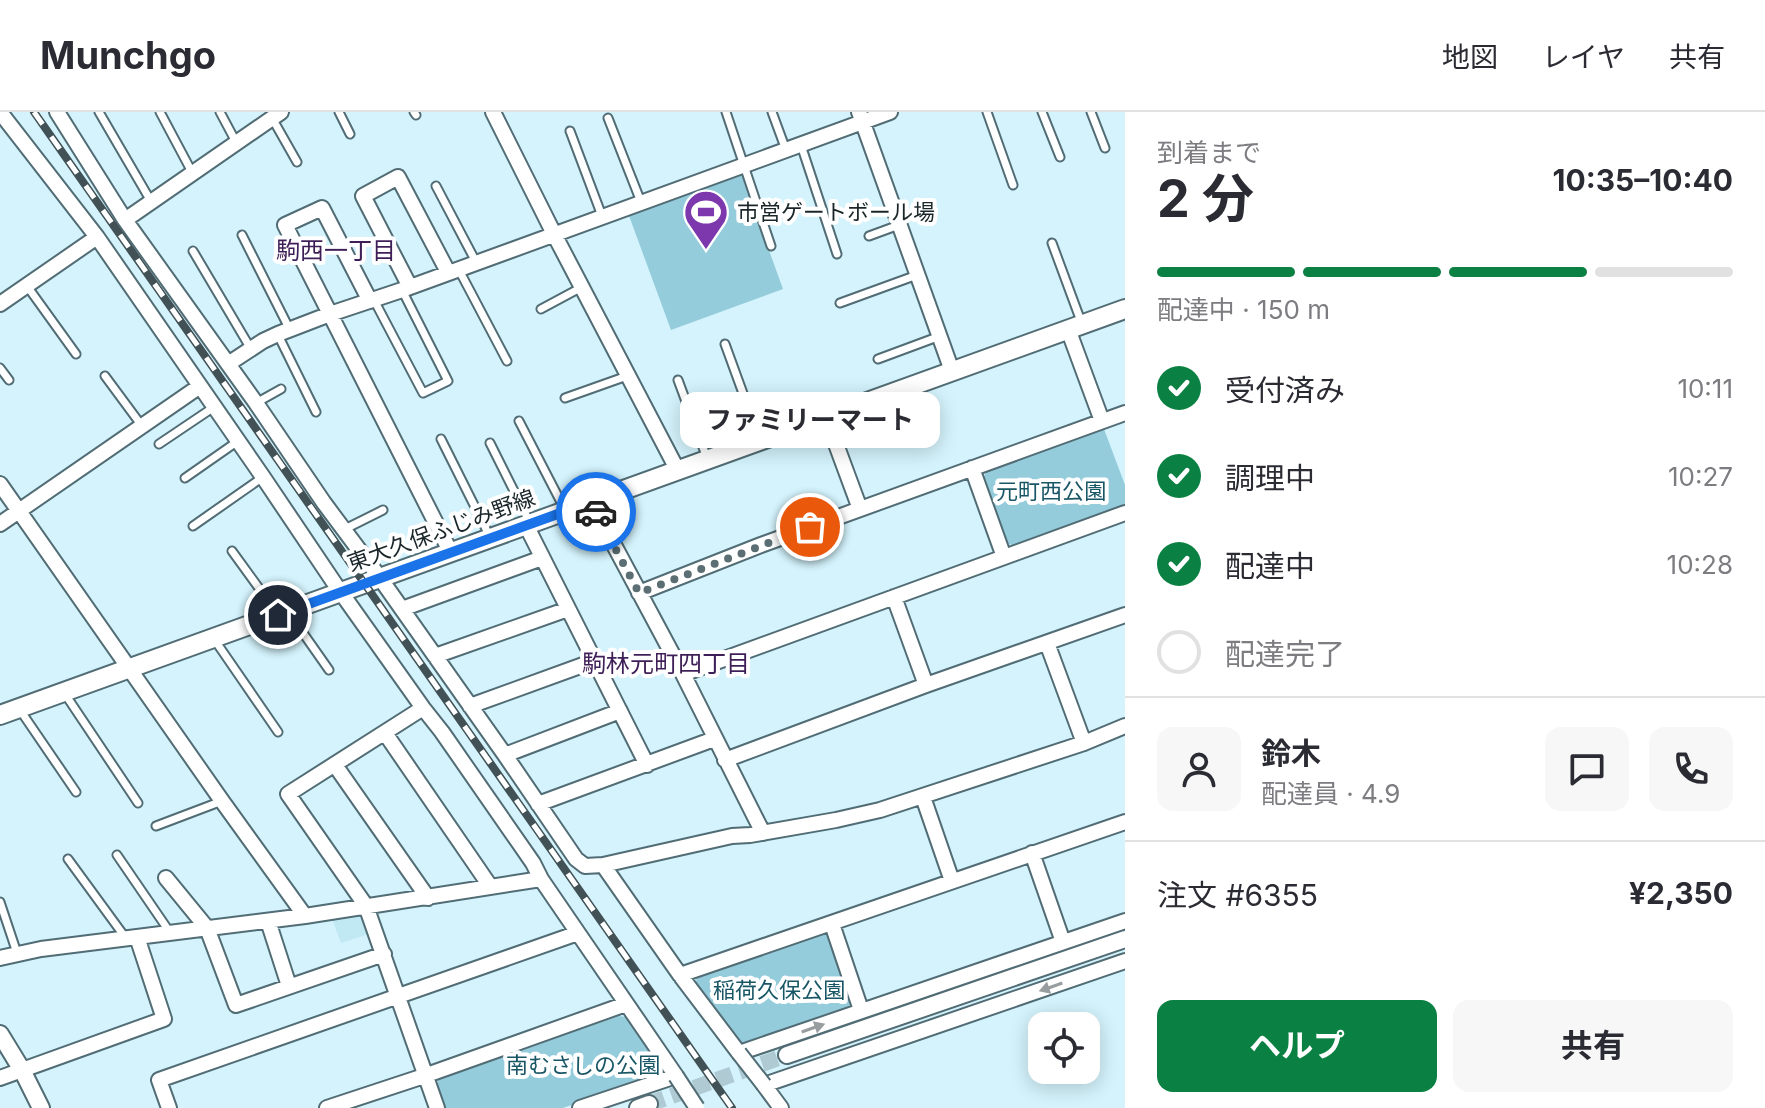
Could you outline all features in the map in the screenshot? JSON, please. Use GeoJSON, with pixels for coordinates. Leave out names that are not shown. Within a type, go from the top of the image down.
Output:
{"type":"FeatureCollection","features":[{"type":"Feature","properties":{"kind":"main road","name":"東大久保ふじみ野線"},"geometry":{"type":"LineString","coordinates":[[5,713],[1125,309]]}},
{"type":"Feature","properties":{"kind":"street"},"geometry":{"type":"LineString","coordinates":[[493,112],[678,471]]}},
{"type":"Feature","properties":{"kind":"street"},"geometry":{"type":"LineString","coordinates":[[228,364],[263,341],[330,314],[801,145],[860,117],[890,112]]}},
{"type":"Feature","properties":{"kind":"street"},"geometry":{"type":"LineString","coordinates":[[0,113],[97,237],[341,592],[526,852],[541,879],[697,1108]]}},
{"type":"Feature","properties":{"kind":"street"},"geometry":{"type":"LineString","coordinates":[[60,113],[125,220],[580,863],[590,867],[603,865],[732,836],[862,814],[923,797],[1084,743],[1125,726]]}},
{"type":"Feature","properties":{"kind":"street"},"geometry":{"type":"LineString","coordinates":[[125,220],[276,115]]}},
{"type":"Feature","properties":{"kind":"street"},"geometry":{"type":"LineString","coordinates":[[860,117],[952,371]]}},
{"type":"Feature","properties":{"kind":"street"},"geometry":{"type":"LineString","coordinates":[[406,289],[363,196],[398,177],[453,270]]}},
{"type":"Feature","properties":{"kind":"street"},"geometry":{"type":"LineString","coordinates":[[372,300],[322,208],[285,225],[451,553]]}},
{"type":"Feature","properties":{"kind":"street"},"geometry":{"type":"LineString","coordinates":[[0,304],[97,237]]}},
{"type":"Feature","properties":{"kind":"street"},"geometry":{"type":"LineString","coordinates":[[1075,327],[1102,421]]}},
{"type":"Feature","properties":{"kind":"street"},"geometry":{"type":"LineString","coordinates":[[0,524],[200,386]]}},
{"type":"Feature","properties":{"kind":"street"},"geometry":{"type":"LineString","coordinates":[[639,593],[761,545],[1125,413]]}},
{"type":"Feature","properties":{"kind":"street"},"geometry":{"type":"LineString","coordinates":[[826,417],[860,509]]}},
{"type":"Feature","properties":{"kind":"street"},"geometry":{"type":"LineString","coordinates":[[972,468],[1004,557]]}},
{"type":"Feature","properties":{"kind":"street"},"geometry":{"type":"LineString","coordinates":[[0,484],[305,916]]}},
{"type":"Feature","properties":{"kind":"street"},"geometry":{"type":"LineString","coordinates":[[591,502],[763,833]]}},
{"type":"Feature","properties":{"kind":"street"},"geometry":{"type":"LineString","coordinates":[[683,674],[1125,513]]}},
{"type":"Feature","properties":{"kind":"street"},"geometry":{"type":"LineString","coordinates":[[528,524],[542,558],[647,765]]}},
{"type":"Feature","properties":{"kind":"street"},"geometry":{"type":"LineString","coordinates":[[402,609],[542,558]]}},
{"type":"Feature","properties":{"kind":"street"},"geometry":{"type":"LineString","coordinates":[[894,597],[926,685]]}},
{"type":"Feature","properties":{"kind":"street"},"geometry":{"type":"LineString","coordinates":[[435,656],[568,609]]}},
{"type":"Feature","properties":{"kind":"street"},"geometry":{"type":"LineString","coordinates":[[725,760],[1125,615]]}},
{"type":"Feature","properties":{"kind":"street"},"geometry":{"type":"LineString","coordinates":[[1047,643],[1084,743]]}},
{"type":"Feature","properties":{"kind":"street"},"geometry":{"type":"LineString","coordinates":[[470,706],[594,661]]}},
{"type":"Feature","properties":{"kind":"street"},"geometry":{"type":"LineString","coordinates":[[423,708],[288,794],[366,906],[437,1108]]}},
{"type":"Feature","properties":{"kind":"street"},"geometry":{"type":"LineString","coordinates":[[505,755],[620,711]]}},
{"type":"Feature","properties":{"kind":"street"},"geometry":{"type":"LineString","coordinates":[[385,733],[490,886]]}},
{"type":"Feature","properties":{"kind":"street"},"geometry":{"type":"LineString","coordinates":[[538,804],[714,739]]}},
{"type":"Feature","properties":{"kind":"street"},"geometry":{"type":"LineString","coordinates":[[335,765],[428,898]]}},
{"type":"Feature","properties":{"kind":"street"},"geometry":{"type":"LineString","coordinates":[[923,797],[952,881]]}},
{"type":"Feature","properties":{"kind":"street"},"geometry":{"type":"LineString","coordinates":[[680,975],[1125,822]]}},
{"type":"Feature","properties":{"kind":"street"},"geometry":{"type":"LineString","coordinates":[[1032,853],[1063,942]]}},
{"type":"Feature","properties":{"kind":"street"},"geometry":{"type":"LineString","coordinates":[[603,865],[680,975],[781,1108]]}},
{"type":"Feature","properties":{"kind":"street"},"geometry":{"type":"LineString","coordinates":[[166,878],[207,928],[236,1005],[384,954]]}},
{"type":"Feature","properties":{"kind":"street"},"geometry":{"type":"LineString","coordinates":[[0,958],[41,949],[305,916],[541,879]]}},
{"type":"Feature","properties":{"kind":"street"},"geometry":{"type":"LineString","coordinates":[[268,921],[289,986]]}},
{"type":"Feature","properties":{"kind":"street"},"geometry":{"type":"LineString","coordinates":[[739,1053],[1125,921]]}},
{"type":"Feature","properties":{"kind":"street"},"geometry":{"type":"LineString","coordinates":[[832,924],[861,1010]]}},
{"type":"Feature","properties":{"kind":"street"},"geometry":{"type":"LineString","coordinates":[[169,1108],[159,1080],[578,933]]}},
{"type":"Feature","properties":{"kind":"street"},"geometry":{"type":"LineString","coordinates":[[0,1078],[164,1019],[132,938]]}},
{"type":"Feature","properties":{"kind":"street"},"geometry":{"type":"LineString","coordinates":[[787,1055],[1125,939]]}},
{"type":"Feature","properties":{"kind":"street"},"geometry":{"type":"LineString","coordinates":[[764,1085],[1125,961]]}},
{"type":"Feature","properties":{"kind":"street"},"geometry":{"type":"LineString","coordinates":[[327,1108],[626,1004]]}},
{"type":"Feature","properties":{"kind":"street"},"geometry":{"type":"LineString","coordinates":[[0,1034],[22,1070],[36,1107]]}},
{"type":"Feature","properties":{"kind":"street"},"geometry":{"type":"LineString","coordinates":[[580,1108],[676,1076]]}},
{"type":"Feature","properties":{"kind":"lane"},"geometry":{"type":"LineString","coordinates":[[99,112],[152,203]]}},
{"type":"Feature","properties":{"kind":"lane"},"geometry":{"type":"LineString","coordinates":[[160,112],[193,174]]}},
{"type":"Feature","properties":{"kind":"lane"},"geometry":{"type":"LineString","coordinates":[[220,112],[237,143]]}},
{"type":"Feature","properties":{"kind":"lane"},"geometry":{"type":"LineString","coordinates":[[339,112],[350,134]]}},
{"type":"Feature","properties":{"kind":"lane"},"geometry":{"type":"LineString","coordinates":[[726,112],[771,246]]}},
{"type":"Feature","properties":{"kind":"lane"},"geometry":{"type":"LineString","coordinates":[[772,112],[786,150]]}},
{"type":"Feature","properties":{"kind":"lane"},"geometry":{"type":"LineString","coordinates":[[987,112],[1013,185]]}},
{"type":"Feature","properties":{"kind":"lane"},"geometry":{"type":"LineString","coordinates":[[1042,112],[1060,157]]}},
{"type":"Feature","properties":{"kind":"lane"},"geometry":{"type":"LineString","coordinates":[[1091,112],[1105,148]]}},
{"type":"Feature","properties":{"kind":"lane"},"geometry":{"type":"LineString","coordinates":[[276,115],[297,162]]}},
{"type":"Feature","properties":{"kind":"lane"},"geometry":{"type":"LineString","coordinates":[[608,118],[641,202]]}},
{"type":"Feature","properties":{"kind":"lane"},"geometry":{"type":"LineString","coordinates":[[570,131],[602,216]]}},
{"type":"Feature","properties":{"kind":"lane"},"geometry":{"type":"LineString","coordinates":[[801,145],[837,254]]}},
{"type":"Feature","properties":{"kind":"lane"},"geometry":{"type":"LineString","coordinates":[[436,186],[476,262]]}},
{"type":"Feature","properties":{"kind":"lane"},"geometry":{"type":"LineString","coordinates":[[869,236],[899,225]]}},
{"type":"Feature","properties":{"kind":"lane"},"geometry":{"type":"LineString","coordinates":[[242,235],[316,412]]}},
{"type":"Feature","properties":{"kind":"lane"},"geometry":{"type":"LineString","coordinates":[[1052,243],[1075,327]]}},
{"type":"Feature","properties":{"kind":"lane"},"geometry":{"type":"LineString","coordinates":[[193,251],[251,349]]}},
{"type":"Feature","properties":{"kind":"lane"},"geometry":{"type":"LineString","coordinates":[[453,270],[507,361]]}},
{"type":"Feature","properties":{"kind":"lane"},"geometry":{"type":"LineString","coordinates":[[840,303],[917,275]]}},
{"type":"Feature","properties":{"kind":"lane"},"geometry":{"type":"LineString","coordinates":[[27,286],[76,354]]}},
{"type":"Feature","properties":{"kind":"lane"},"geometry":{"type":"LineString","coordinates":[[541,309],[582,287]]}},
{"type":"Feature","properties":{"kind":"lane"},"geometry":{"type":"LineString","coordinates":[[372,300],[423,393],[448,381],[406,289]]}},
{"type":"Feature","properties":{"kind":"lane"},"geometry":{"type":"LineString","coordinates":[[878,359],[940,335]]}},
{"type":"Feature","properties":{"kind":"lane"},"geometry":{"type":"LineString","coordinates":[[725,344],[760,441]]}},
{"type":"Feature","properties":{"kind":"lane"},"geometry":{"type":"LineString","coordinates":[[0,368],[9,380]]}},
{"type":"Feature","properties":{"kind":"lane"},"geometry":{"type":"LineString","coordinates":[[565,398],[629,375]]}},
{"type":"Feature","properties":{"kind":"lane"},"geometry":{"type":"LineString","coordinates":[[105,376],[142,426]]}},
{"type":"Feature","properties":{"kind":"lane"},"geometry":{"type":"LineString","coordinates":[[678,380],[708,460]]}},
{"type":"Feature","properties":{"kind":"lane"},"geometry":{"type":"LineString","coordinates":[[256,403],[281,389]]}},
{"type":"Feature","properties":{"kind":"lane"},"geometry":{"type":"LineString","coordinates":[[159,444],[214,407]]}},
{"type":"Feature","properties":{"kind":"lane"},"geometry":{"type":"LineString","coordinates":[[519,421],[565,511]]}},
{"type":"Feature","properties":{"kind":"lane"},"geometry":{"type":"LineString","coordinates":[[441,439],[491,538]]}},
{"type":"Feature","properties":{"kind":"lane"},"geometry":{"type":"LineString","coordinates":[[185,478],[238,441]]}},
{"type":"Feature","properties":{"kind":"lane"},"geometry":{"type":"LineString","coordinates":[[490,443],[528,524]]}},
{"type":"Feature","properties":{"kind":"lane"},"geometry":{"type":"LineString","coordinates":[[193,526],[263,477]]}},
{"type":"Feature","properties":{"kind":"lane"},"geometry":{"type":"LineString","coordinates":[[343,530],[383,510]]}},
{"type":"Feature","properties":{"kind":"lane"},"geometry":{"type":"LineString","coordinates":[[232,551],[329,670]]}},
{"type":"Feature","properties":{"kind":"lane"},"geometry":{"type":"LineString","coordinates":[[214,639],[278,732]]}},
{"type":"Feature","properties":{"kind":"lane"},"geometry":{"type":"LineString","coordinates":[[63,693],[138,803]]}},
{"type":"Feature","properties":{"kind":"lane"},"geometry":{"type":"LineString","coordinates":[[5,713],[76,792]]}},
{"type":"Feature","properties":{"kind":"lane"},"geometry":{"type":"LineString","coordinates":[[156,826],[222,801]]}},
{"type":"Feature","properties":{"kind":"lane"},"geometry":{"type":"LineString","coordinates":[[117,855],[170,933]]}},
{"type":"Feature","properties":{"kind":"lane"},"geometry":{"type":"LineString","coordinates":[[68,859],[132,938]]}},
{"type":"Feature","properties":{"kind":"lane"},"geometry":{"type":"LineString","coordinates":[[0,902],[17,953]]}},
{"type":"Feature","properties":{"kind":"shaded area"},"geometry":{"type":"Polygon","coordinates":[[[365,917],[369,934],[341,943],[332,919],[365,917]]]}},
{"type":"Feature","properties":{"kind":"green space","name":"市営ゲートボール場"},"geometry":{"type":"Polygon","coordinates":[[[741,173],[783,289],[671,330],[628,213],[741,173]]]}},
{"type":"Feature","properties":{"kind":"green space","name":"元町西公園"},"geometry":{"type":"Polygon","coordinates":[[[1104,429],[1125,485],[1125,507],[1016,547],[1007,543],[983,479],[986,472],[1104,429]]]}},
{"type":"Feature","properties":{"kind":"green space","name":"稲荷久保公園"},"geometry":{"type":"Polygon","coordinates":[[[822,932],[828,936],[852,1003],[849,1009],[745,1045],[737,1042],[695,984],[698,975],[822,932]]]}},
{"type":"Feature","properties":{"kind":"green space","name":"南むさしの公園"},"geometry":{"type":"Polygon","coordinates":[[[619,1016],[626,1017],[663,1068],[660,1074],[563,1108],[445,1108],[437,1084],[439,1078],[619,1016]]]}},
{"type":"Feature","properties":{"kind":"tunnel"},"geometry":{"type":"LineString","coordinates":[[649,1104],[787,1055]]}},
{"type":"Feature","properties":{"kind":"railway"},"geometry":{"type":"LineString","coordinates":[[34,112],[732,1108]]}},
{"type":"Feature","properties":{"kind":"way so far"},"geometry":{"type":"LineString","coordinates":[[596,512],[639,593],[810,527]]}},
{"type":"Feature","properties":{"kind":"place","name":"市営ゲートボール場"},"geometry":{"type":"Point","coordinates":[706,251]}},
{"type":"Feature","properties":{"kind":"place","name":"ファミリーマート"},"geometry":{"type":"Point","coordinates":[810,527]}},
{"type":"Feature","properties":{"kind":"district","name":"駒西一丁目"},"geometry":{"type":"Point","coordinates":[336,251]}},
{"type":"Feature","properties":{"kind":"district","name":"駒林元町四丁目"},"geometry":{"type":"Point","coordinates":[666,664]}},
{"type":"Feature","properties":{"kind":"route"},"geometry":{"type":"LineString","coordinates":[[278,615],[591,502],[596,512]]}}]}
